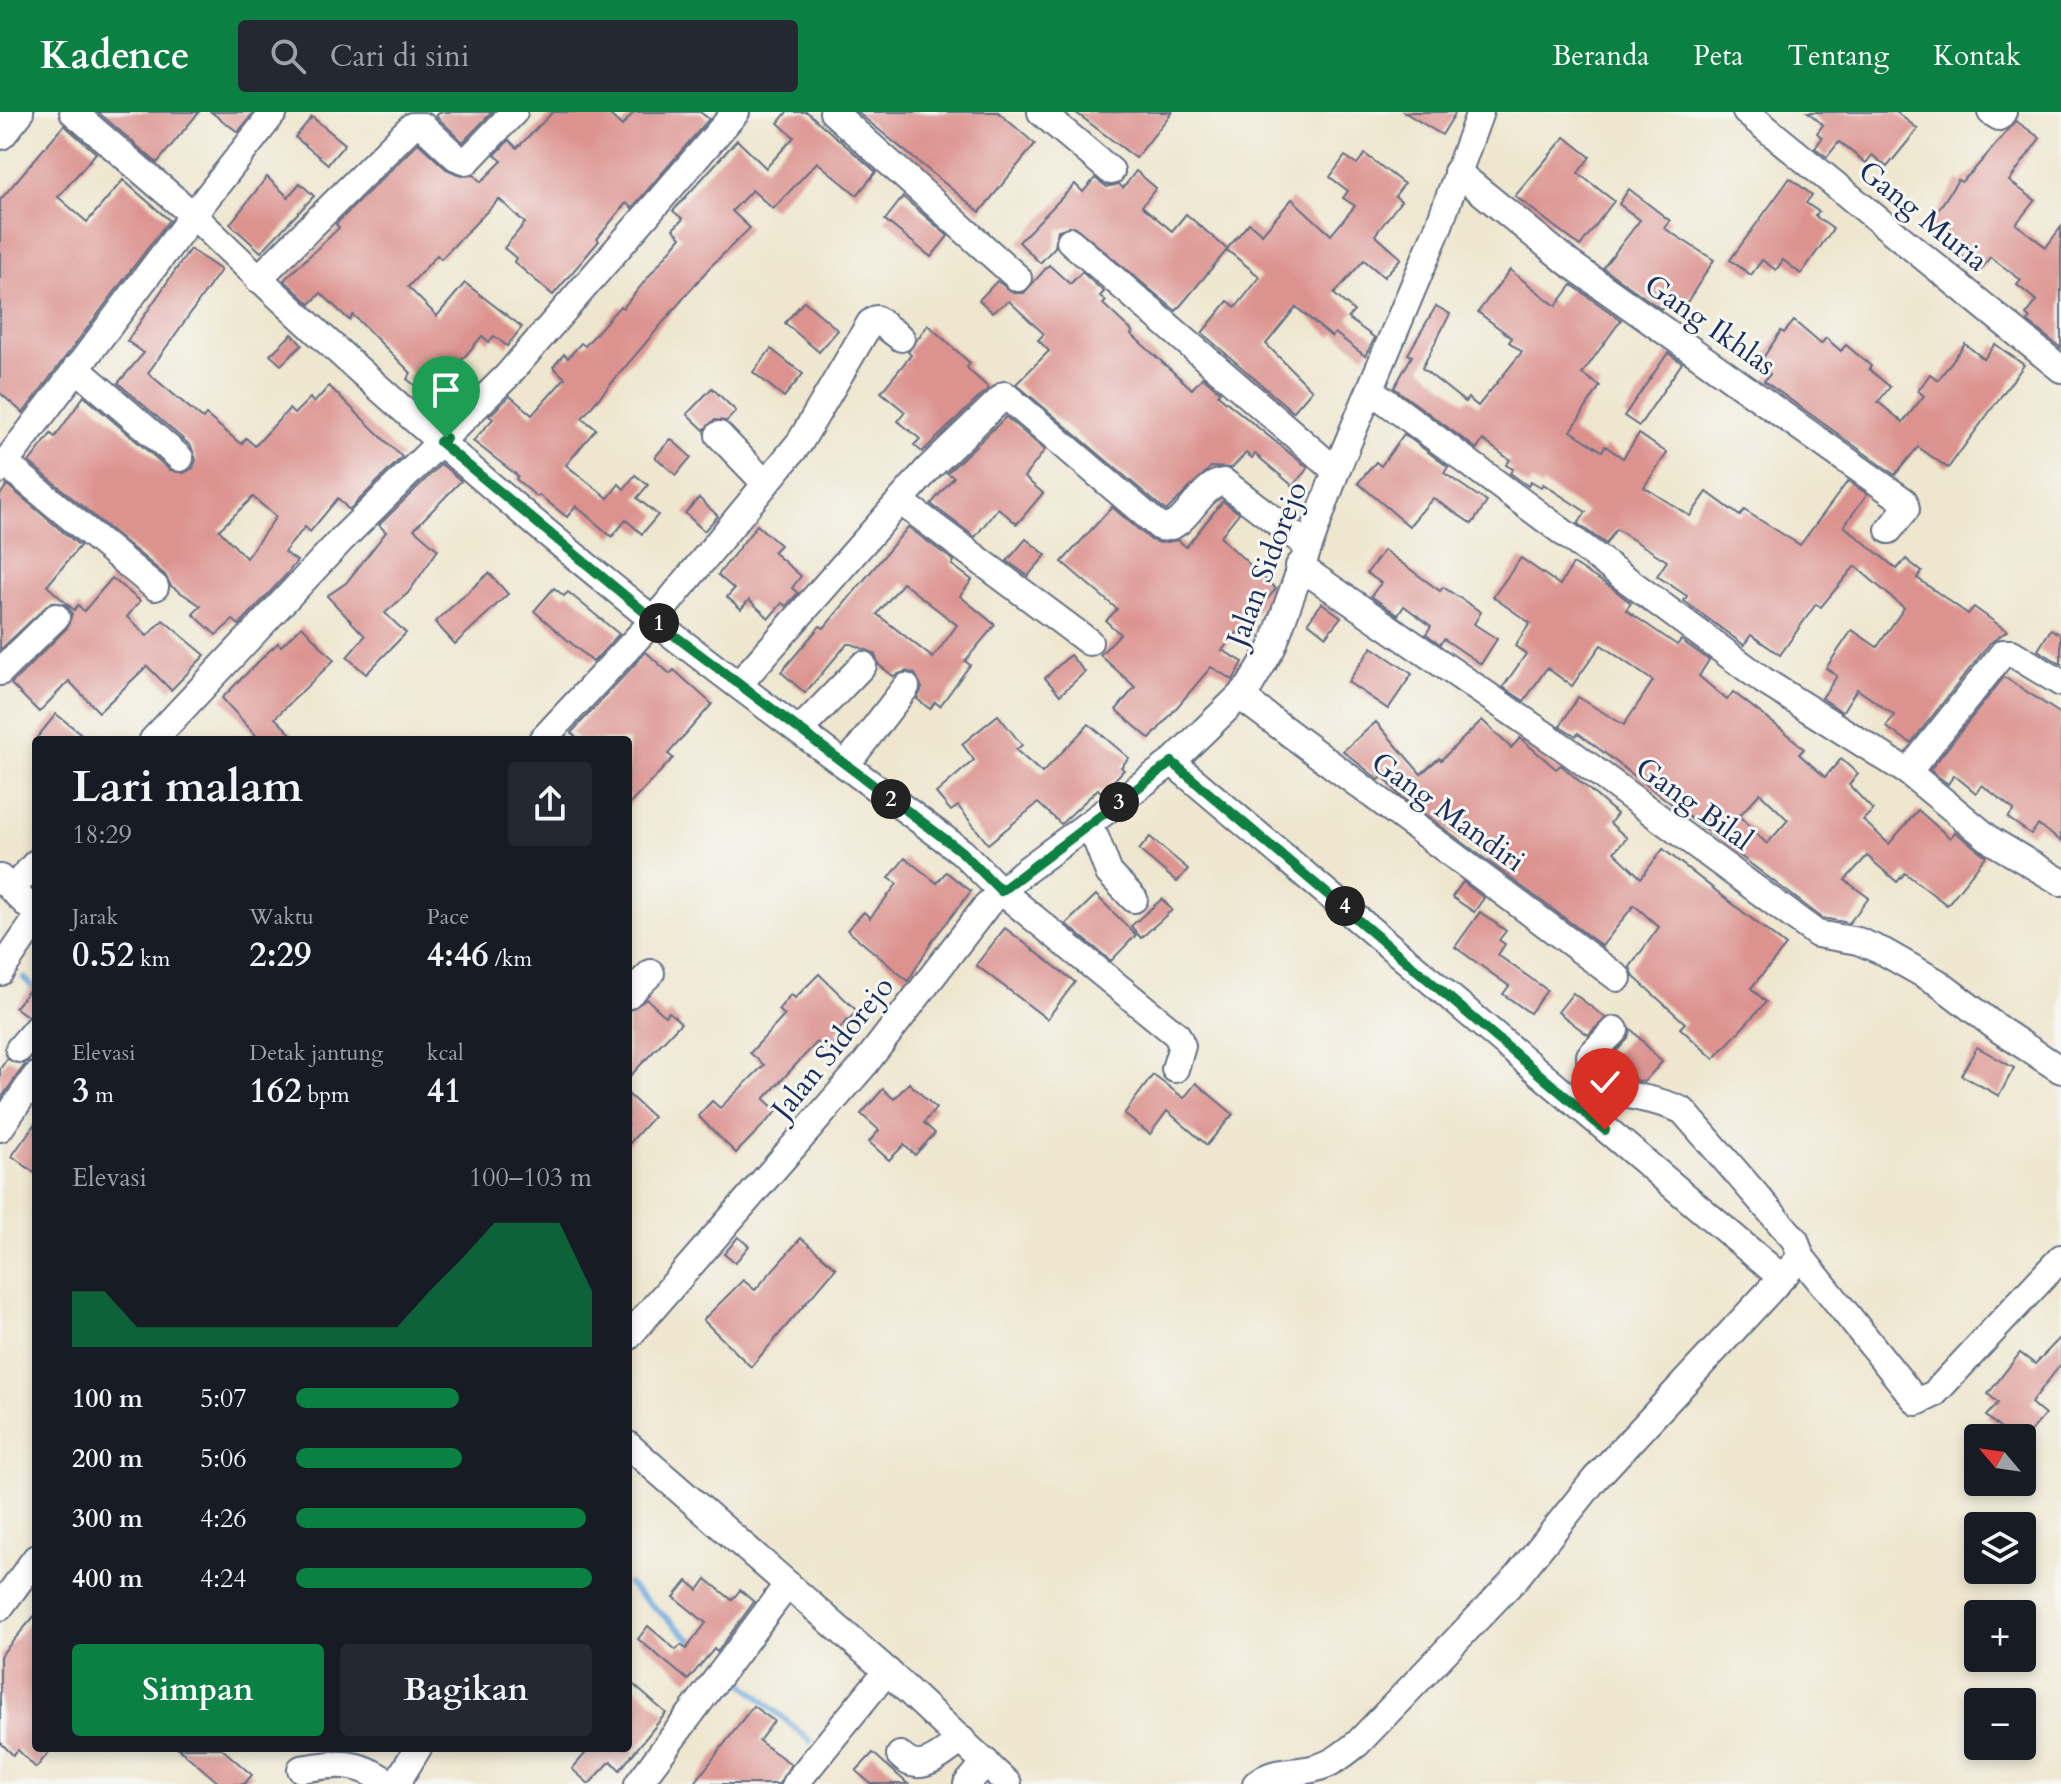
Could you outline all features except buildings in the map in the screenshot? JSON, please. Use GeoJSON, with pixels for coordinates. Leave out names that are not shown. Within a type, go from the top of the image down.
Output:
{"type":"FeatureCollection","features":[{"type":"Feature","properties":{"kind":"main road"},"geometry":{"type":"LineString","coordinates":[[0,132],[16,112]]}},
{"type":"Feature","properties":{"kind":"street"},"geometry":{"type":"LineString","coordinates":[[73,112],[193,215],[258,279],[440,442],[654,620],[962,852],[1001,891],[1177,1035],[1182,1046],[1175,1069]]}},
{"type":"Feature","properties":{"kind":"street"},"geometry":{"type":"LineString","coordinates":[[155,587],[3,467],[274,112]]}},
{"type":"Feature","properties":{"kind":"street"},"geometry":{"type":"LineString","coordinates":[[258,279],[412,126],[423,126],[456,157],[467,161],[514,112]]}},
{"type":"Feature","properties":{"kind":"street"},"geometry":{"type":"LineString","coordinates":[[157,736],[343,538],[507,376],[736,112]]}},
{"type":"Feature","properties":{"kind":"street"},"geometry":{"type":"LineString","coordinates":[[833,112],[1018,278]]}},
{"type":"Feature","properties":{"kind":"street"},"geometry":{"type":"LineString","coordinates":[[1041,112],[1111,171]]}},
{"type":"Feature","properties":{"kind":"street","name":"Jalan Sidorejo"},"geometry":{"type":"LineString","coordinates":[[632,1332],[865,1064],[1001,891],[1172,762],[1241,697],[1272,648],[1336,471],[1372,391],[1480,112]]}},
{"type":"Feature","properties":{"kind":"street","name":"Gang Muria"},"geometry":{"type":"LineString","coordinates":[[1746,112],[2061,369]]}},
{"type":"Feature","properties":{"kind":"street"},"geometry":{"type":"LineString","coordinates":[[1991,112],[1999,117],[2003,112]]}},
{"type":"Feature","properties":{"kind":"street","name":"Gang Ikhlas"},"geometry":{"type":"LineString","coordinates":[[1457,172],[1641,316],[1904,501],[1906,509],[1889,530]]}},
{"type":"Feature","properties":{"kind":"street"},"geometry":{"type":"LineString","coordinates":[[1070,241],[1336,471]]}},
{"type":"Feature","properties":{"kind":"street"},"geometry":{"type":"LineString","coordinates":[[546,736],[654,620],[800,442],[870,323],[876,319],[901,338]]}},
{"type":"Feature","properties":{"kind":"street"},"geometry":{"type":"LineString","coordinates":[[76,368],[180,458]]}},
{"type":"Feature","properties":{"kind":"street"},"geometry":{"type":"LineString","coordinates":[[1372,391],[1764,681],[1908,772],[1992,841],[2061,882]]}},
{"type":"Feature","properties":{"kind":"street","name":"Gang Bilal"},"geometry":{"type":"LineString","coordinates":[[900,501],[986,409],[1005,395],[1160,527],[1174,526],[1208,488],[1224,482],[1304,556],[1817,934],[1858,941],[1884,952],[1937,982],[2000,1030],[2061,1070]]}},
{"type":"Feature","properties":{"kind":"street"},"geometry":{"type":"LineString","coordinates":[[719,435],[765,483]]}},
{"type":"Feature","properties":{"kind":"street"},"geometry":{"type":"LineString","coordinates":[[739,684],[900,501],[1089,642]]}},
{"type":"Feature","properties":{"kind":"street"},"geometry":{"type":"LineString","coordinates":[[0,672],[56,617]]}},
{"type":"Feature","properties":{"kind":"street"},"geometry":{"type":"LineString","coordinates":[[1908,772],[2003,653],[2012,653],[2061,683]]}},
{"type":"Feature","properties":{"kind":"street"},"geometry":{"type":"LineString","coordinates":[[800,730],[863,665]]}},
{"type":"Feature","properties":{"kind":"street"},"geometry":{"type":"LineString","coordinates":[[846,765],[906,687]]}},
{"type":"Feature","properties":{"kind":"street","name":"Gang Mandiri"},"geometry":{"type":"LineString","coordinates":[[1241,697],[1618,978]]}},
{"type":"Feature","properties":{"kind":"street"},"geometry":{"type":"LineString","coordinates":[[1172,762],[1781,1277]]}},
{"type":"Feature","properties":{"kind":"street"},"geometry":{"type":"LineString","coordinates":[[1086,826],[1096,839],[1109,873],[1134,899]]}},
{"type":"Feature","properties":{"kind":"street"},"geometry":{"type":"LineString","coordinates":[[32,866],[6,883],[32,909]]}},
{"type":"Feature","properties":{"kind":"street"},"geometry":{"type":"LineString","coordinates":[[0,972],[32,926]]}},
{"type":"Feature","properties":{"kind":"street"},"geometry":{"type":"LineString","coordinates":[[632,991],[651,973]]}},
{"type":"Feature","properties":{"kind":"street"},"geometry":{"type":"LineString","coordinates":[[1615,1030],[1590,1056],[1591,1075],[1606,1088],[1623,1096],[1666,1103],[1683,1111],[1795,1240],[1801,1248],[1801,1257],[1917,1402],[1934,1394],[2061,1258]]}},
{"type":"Feature","properties":{"kind":"street"},"geometry":{"type":"LineString","coordinates":[[0,1128],[32,1082]]}},
{"type":"Feature","properties":{"kind":"street"},"geometry":{"type":"LineString","coordinates":[[1256,1784],[1268,1774],[1311,1770],[1335,1761],[1358,1743],[1515,1579],[1595,1479],[1801,1257]]}},
{"type":"Feature","properties":{"kind":"street"},"geometry":{"type":"LineString","coordinates":[[632,1449],[887,1671],[1008,1784]]}},
{"type":"Feature","properties":{"kind":"street"},"geometry":{"type":"LineString","coordinates":[[0,1607],[32,1563]]}},
{"type":"Feature","properties":{"kind":"street"},"geometry":{"type":"LineString","coordinates":[[638,1784],[787,1585]]}},
{"type":"Feature","properties":{"kind":"street"},"geometry":{"type":"LineString","coordinates":[[795,1784],[887,1671]]}},
{"type":"Feature","properties":{"kind":"street"},"geometry":{"type":"LineString","coordinates":[[900,1755],[909,1763],[924,1765],[962,1740]]}},
{"type":"Feature","properties":{"kind":"street"},"geometry":{"type":"LineString","coordinates":[[301,1769],[347,1764],[369,1768],[393,1784],[415,1752]]}},
{"type":"Feature","properties":{"kind":"street"},"geometry":{"type":"LineString","coordinates":[[967,1784],[986,1762]]}},
{"type":"Feature","properties":{"kind":"waterway"},"geometry":{"type":"LineString","coordinates":[[24,978],[32,986]]}},
{"type":"Feature","properties":{"kind":"waterway"},"geometry":{"type":"LineString","coordinates":[[632,1588],[697,1645]]}},
{"type":"Feature","properties":{"kind":"waterway"},"geometry":{"type":"LineString","coordinates":[[737,1678],[810,1741]]}},
{"type":"Feature","properties":{"kind":"route"},"geometry":{"type":"LineString","coordinates":[[446,438],[440,442],[654,620],[962,852],[1001,891],[1172,762],[1605,1130]]}}]}
